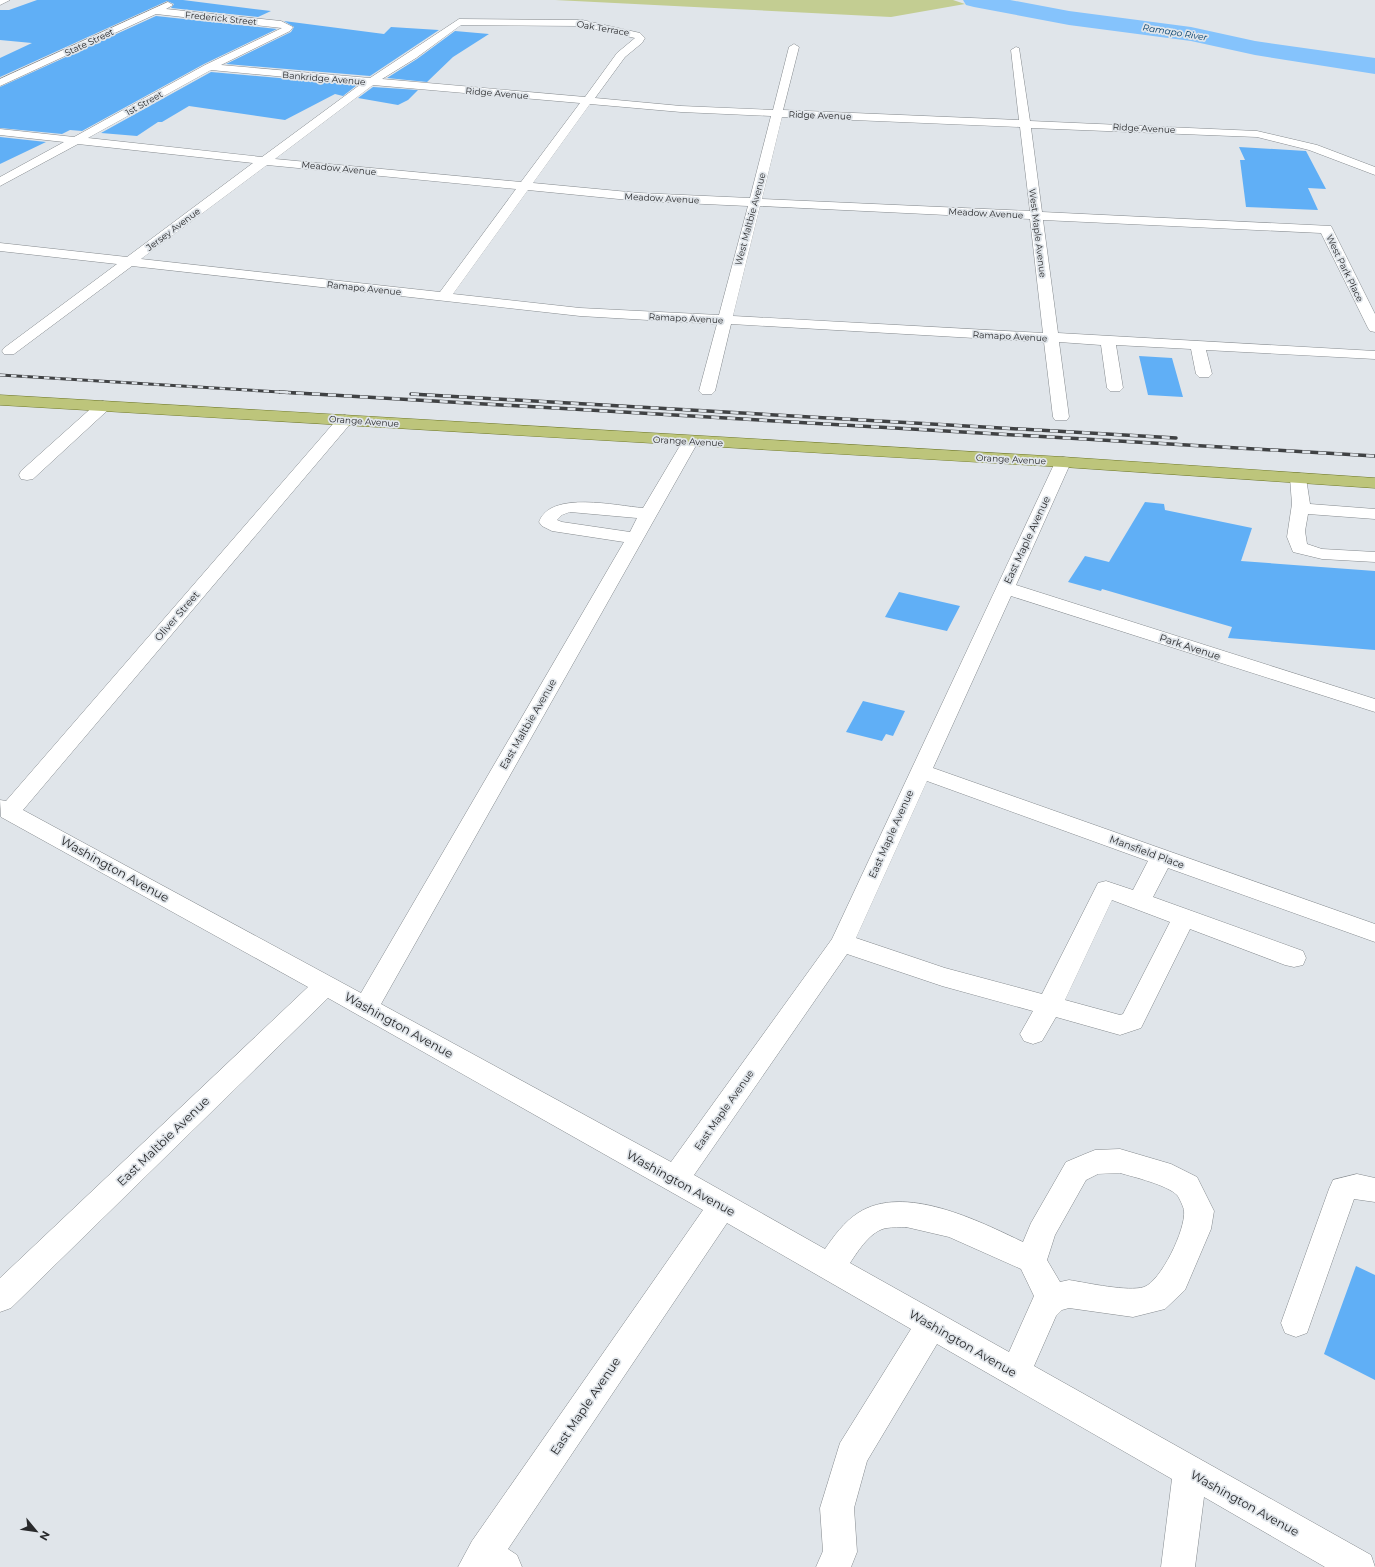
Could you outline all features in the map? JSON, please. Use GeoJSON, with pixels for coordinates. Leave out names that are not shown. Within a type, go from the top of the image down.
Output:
{"type":"FeatureCollection","features":[{"type":"Feature","properties":{"kind":"main road","name":"Orange Avenue"},"geometry":{"type":"LineString","coordinates":[[0,400],[690,442],[1063,462],[1375,483]]}},
{"type":"Feature","properties":{"kind":"street"},"geometry":{"type":"LineString","coordinates":[[0,2],[5,0]]}},
{"type":"Feature","properties":{"kind":"street","name":"State Street"},"geometry":{"type":"LineString","coordinates":[[0,83],[178,0]]}},
{"type":"Feature","properties":{"kind":"street","name":"Frederick Street"},"geometry":{"type":"LineString","coordinates":[[155,11],[281,24],[287,26]]}},
{"type":"Feature","properties":{"kind":"street","name":"Oak Terrace"},"geometry":{"type":"LineString","coordinates":[[336,107],[369,82],[412,56],[459,22],[582,23],[637,35],[640,38],[639,41],[621,55],[588,102],[443,297]]}},
{"type":"Feature","properties":{"kind":"street","name":"1st Street"},"geometry":{"type":"LineString","coordinates":[[0,182],[209,67],[287,29],[287,26]]}},
{"type":"Feature","properties":{"kind":"street","name":"West Maltbie Avenue"},"geometry":{"type":"LineString","coordinates":[[707,391],[794,47]]}},
{"type":"Feature","properties":{"kind":"street","name":"West Maple Avenue"},"geometry":{"type":"LineString","coordinates":[[1016,50],[1023,123],[1052,338],[1061,417]]}},
{"type":"Feature","properties":{"kind":"street","name":"Bankridge Avenue"},"geometry":{"type":"LineString","coordinates":[[209,67],[438,88]]}},
{"type":"Feature","properties":{"kind":"street","name":"Ridge Avenue"},"geometry":{"type":"LineString","coordinates":[[438,88],[681,109],[1257,134],[1313,147],[1375,171]]}},
{"type":"Feature","properties":{"kind":"street","name":"Jersey Avenue"},"geometry":{"type":"LineString","coordinates":[[9,351],[336,107]]}},
{"type":"Feature","properties":{"kind":"street","name":"Meadow Avenue"},"geometry":{"type":"LineString","coordinates":[[0,132],[263,161],[639,197],[1326,229]]}},
{"type":"Feature","properties":{"kind":"street","name":"West Park Place"},"geometry":{"type":"LineString","coordinates":[[1326,229],[1375,328]]}},
{"type":"Feature","properties":{"kind":"street","name":"Ramapo Avenue"},"geometry":{"type":"LineString","coordinates":[[0,247],[580,312],[1375,355]]}},
{"type":"Feature","properties":{"kind":"street"},"geometry":{"type":"LineString","coordinates":[[1108,341],[1115,388]]}},
{"type":"Feature","properties":{"kind":"street"},"geometry":{"type":"LineString","coordinates":[[1198,346],[1204,374]]}},
{"type":"Feature","properties":{"kind":"street"},"geometry":{"type":"LineString","coordinates":[[27,475],[103,406]]}},
{"type":"Feature","properties":{"kind":"street","name":"Oliver Street"},"geometry":{"type":"LineString","coordinates":[[5,809],[346,420]]}},
{"type":"Feature","properties":{"kind":"street","name":"East Maltbie Avenue"},"geometry":{"type":"LineString","coordinates":[[366,1007],[690,442]]}},
{"type":"Feature","properties":{"kind":"street","name":"East Maple Avenue"},"geometry":{"type":"LineString","coordinates":[[675,1179],[842,942],[1063,462]]}},
{"type":"Feature","properties":{"kind":"street"},"geometry":{"type":"LineString","coordinates":[[1298,478],[1300,508],[1296,531],[1296,542],[1298,548],[1322,554],[1375,557]]}},
{"type":"Feature","properties":{"kind":"street"},"geometry":{"type":"LineString","coordinates":[[635,538],[558,527],[551,525],[548,522],[549,518],[558,510],[570,507],[649,514]]}},
{"type":"Feature","properties":{"kind":"street"},"geometry":{"type":"LineString","coordinates":[[1300,508],[1375,514]]}},
{"type":"Feature","properties":{"kind":"street","name":"Park Avenue"},"geometry":{"type":"LineString","coordinates":[[1005,588],[1375,706]]}},
{"type":"Feature","properties":{"kind":"street","name":"Mansfield Place"},"geometry":{"type":"LineString","coordinates":[[920,771],[1375,933]]}},
{"type":"Feature","properties":{"kind":"street","name":"Washington Avenue"},"geometry":{"type":"LineString","coordinates":[[5,809],[675,1179],[1190,1473],[1359,1567]]}},
{"type":"Feature","properties":{"kind":"street"},"geometry":{"type":"LineString","coordinates":[[1139,901],[1162,857]]}},
{"type":"Feature","properties":{"kind":"street"},"geometry":{"type":"LineString","coordinates":[[1033,1034],[1049,1006],[1106,889],[1294,958]]}},
{"type":"Feature","properties":{"kind":"street"},"geometry":{"type":"LineString","coordinates":[[842,942],[942,977],[1120,1025],[1132,1021],[1184,917]]}},
{"type":"Feature","properties":{"kind":"street","name":"East Maltbie Avenue"},"geometry":{"type":"LineString","coordinates":[[0,1298],[326,985]]}},
{"type":"Feature","properties":{"kind":"street"},"geometry":{"type":"LineString","coordinates":[[1015,1373],[1045,1306],[1053,1298],[1069,1294],[1132,1303],[1154,1299],[1174,1280],[1196,1229],[1199,1211],[1187,1186],[1160,1173],[1120,1161],[1095,1162],[1076,1171],[1041,1232],[1032,1260],[1040,1279],[1053,1298]]}},
{"type":"Feature","properties":{"kind":"street"},"geometry":{"type":"LineString","coordinates":[[1296,1323],[1343,1189],[1357,1186],[1375,1190]]}},
{"type":"Feature","properties":{"kind":"street","name":"East Maple Avenue"},"geometry":{"type":"LineString","coordinates":[[488,1562],[722,1206]]}},
{"type":"Feature","properties":{"kind":"street"},"geometry":{"type":"LineString","coordinates":[[828,1267],[855,1233],[871,1221],[902,1214],[910,1214],[966,1230],[1032,1260]]}},
{"type":"Feature","properties":{"kind":"street"},"geometry":{"type":"LineString","coordinates":[[833,1567],[840,1552],[836,1508],[852,1455],[931,1325]]}},
{"type":"Feature","properties":{"kind":"street"},"geometry":{"type":"LineString","coordinates":[[1178,1567],[1190,1473]]}},
{"type":"Feature","properties":{"kind":"green space"},"geometry":{"type":"Polygon","coordinates":[[[555,0],[953,0],[965,4],[891,17],[555,0]]]}},
{"type":"Feature","properties":{"kind":"building"},"geometry":{"type":"Polygon","coordinates":[[[37,0],[183,0],[271,11],[258,17],[171,8],[174,4],[167,1],[0,77],[0,58],[32,43],[0,40],[0,10],[9,10],[37,0]]]}},
{"type":"Feature","properties":{"kind":"building"},"geometry":{"type":"Polygon","coordinates":[[[156,16],[277,29],[204,64],[82,131],[70,130],[62,134],[0,128],[0,87],[156,16]]]}},
{"type":"Feature","properties":{"kind":"building"},"geometry":{"type":"Polygon","coordinates":[[[284,21],[384,34],[391,27],[439,30],[370,76],[226,64],[291,32],[294,27],[284,21]]]}},
{"type":"Feature","properties":{"kind":"building"},"geometry":{"type":"Polygon","coordinates":[[[455,31],[489,34],[453,57],[427,82],[387,78],[417,59],[455,31]]]}},
{"type":"Feature","properties":{"kind":"building"},"geometry":{"type":"Polygon","coordinates":[[[211,72],[357,85],[343,96],[335,94],[285,120],[189,106],[162,122],[158,122],[137,136],[101,133],[211,72]]]}},
{"type":"Feature","properties":{"kind":"building"},"geometry":{"type":"Polygon","coordinates":[[[373,87],[418,90],[408,100],[398,105],[358,98],[373,87]]]}},
{"type":"Feature","properties":{"kind":"building"},"geometry":{"type":"Polygon","coordinates":[[[0,137],[46,142],[0,164],[0,137]]]}},
{"type":"Feature","properties":{"kind":"building"},"geometry":{"type":"Polygon","coordinates":[[[1239,147],[1306,151],[1326,189],[1308,188],[1318,210],[1246,207],[1240,160],[1245,160],[1239,147]]]}},
{"type":"Feature","properties":{"kind":"building"},"geometry":{"type":"Polygon","coordinates":[[[1139,356],[1172,358],[1183,397],[1148,395],[1139,356]]]}},
{"type":"Feature","properties":{"kind":"building"},"geometry":{"type":"Polygon","coordinates":[[[1145,502],[1164,504],[1165,510],[1252,528],[1241,561],[1375,571],[1375,650],[1228,638],[1232,627],[1102,589],[1101,591],[1068,582],[1085,556],[1109,562],[1145,502]]]}},
{"type":"Feature","properties":{"kind":"building"},"geometry":{"type":"Polygon","coordinates":[[[899,592],[960,606],[947,631],[885,617],[899,592]]]}},
{"type":"Feature","properties":{"kind":"building"},"geometry":{"type":"Polygon","coordinates":[[[863,701],[905,711],[893,736],[886,734],[882,741],[846,732],[863,701]]]}},
{"type":"Feature","properties":{"kind":"building"},"geometry":{"type":"Polygon","coordinates":[[[1356,1266],[1375,1275],[1375,1380],[1324,1354],[1356,1266]]]}},
{"type":"Feature","properties":{"kind":"waterway","name":"Ramapo River"},"geometry":{"type":"LineString","coordinates":[[974,0],[1069,18],[1191,34],[1255,48],[1375,66]]}},
{"type":"Feature","properties":{"kind":"railway"},"geometry":{"type":"LineString","coordinates":[[0,375],[294,393]]}},
{"type":"Feature","properties":{"kind":"railway"},"geometry":{"type":"LineString","coordinates":[[280,392],[294,393]]}},
{"type":"Feature","properties":{"kind":"railway"},"geometry":{"type":"LineString","coordinates":[[294,393],[1375,456]]}},
{"type":"Feature","properties":{"kind":"railway"},"geometry":{"type":"LineString","coordinates":[[411,394],[1176,438]]}}]}
